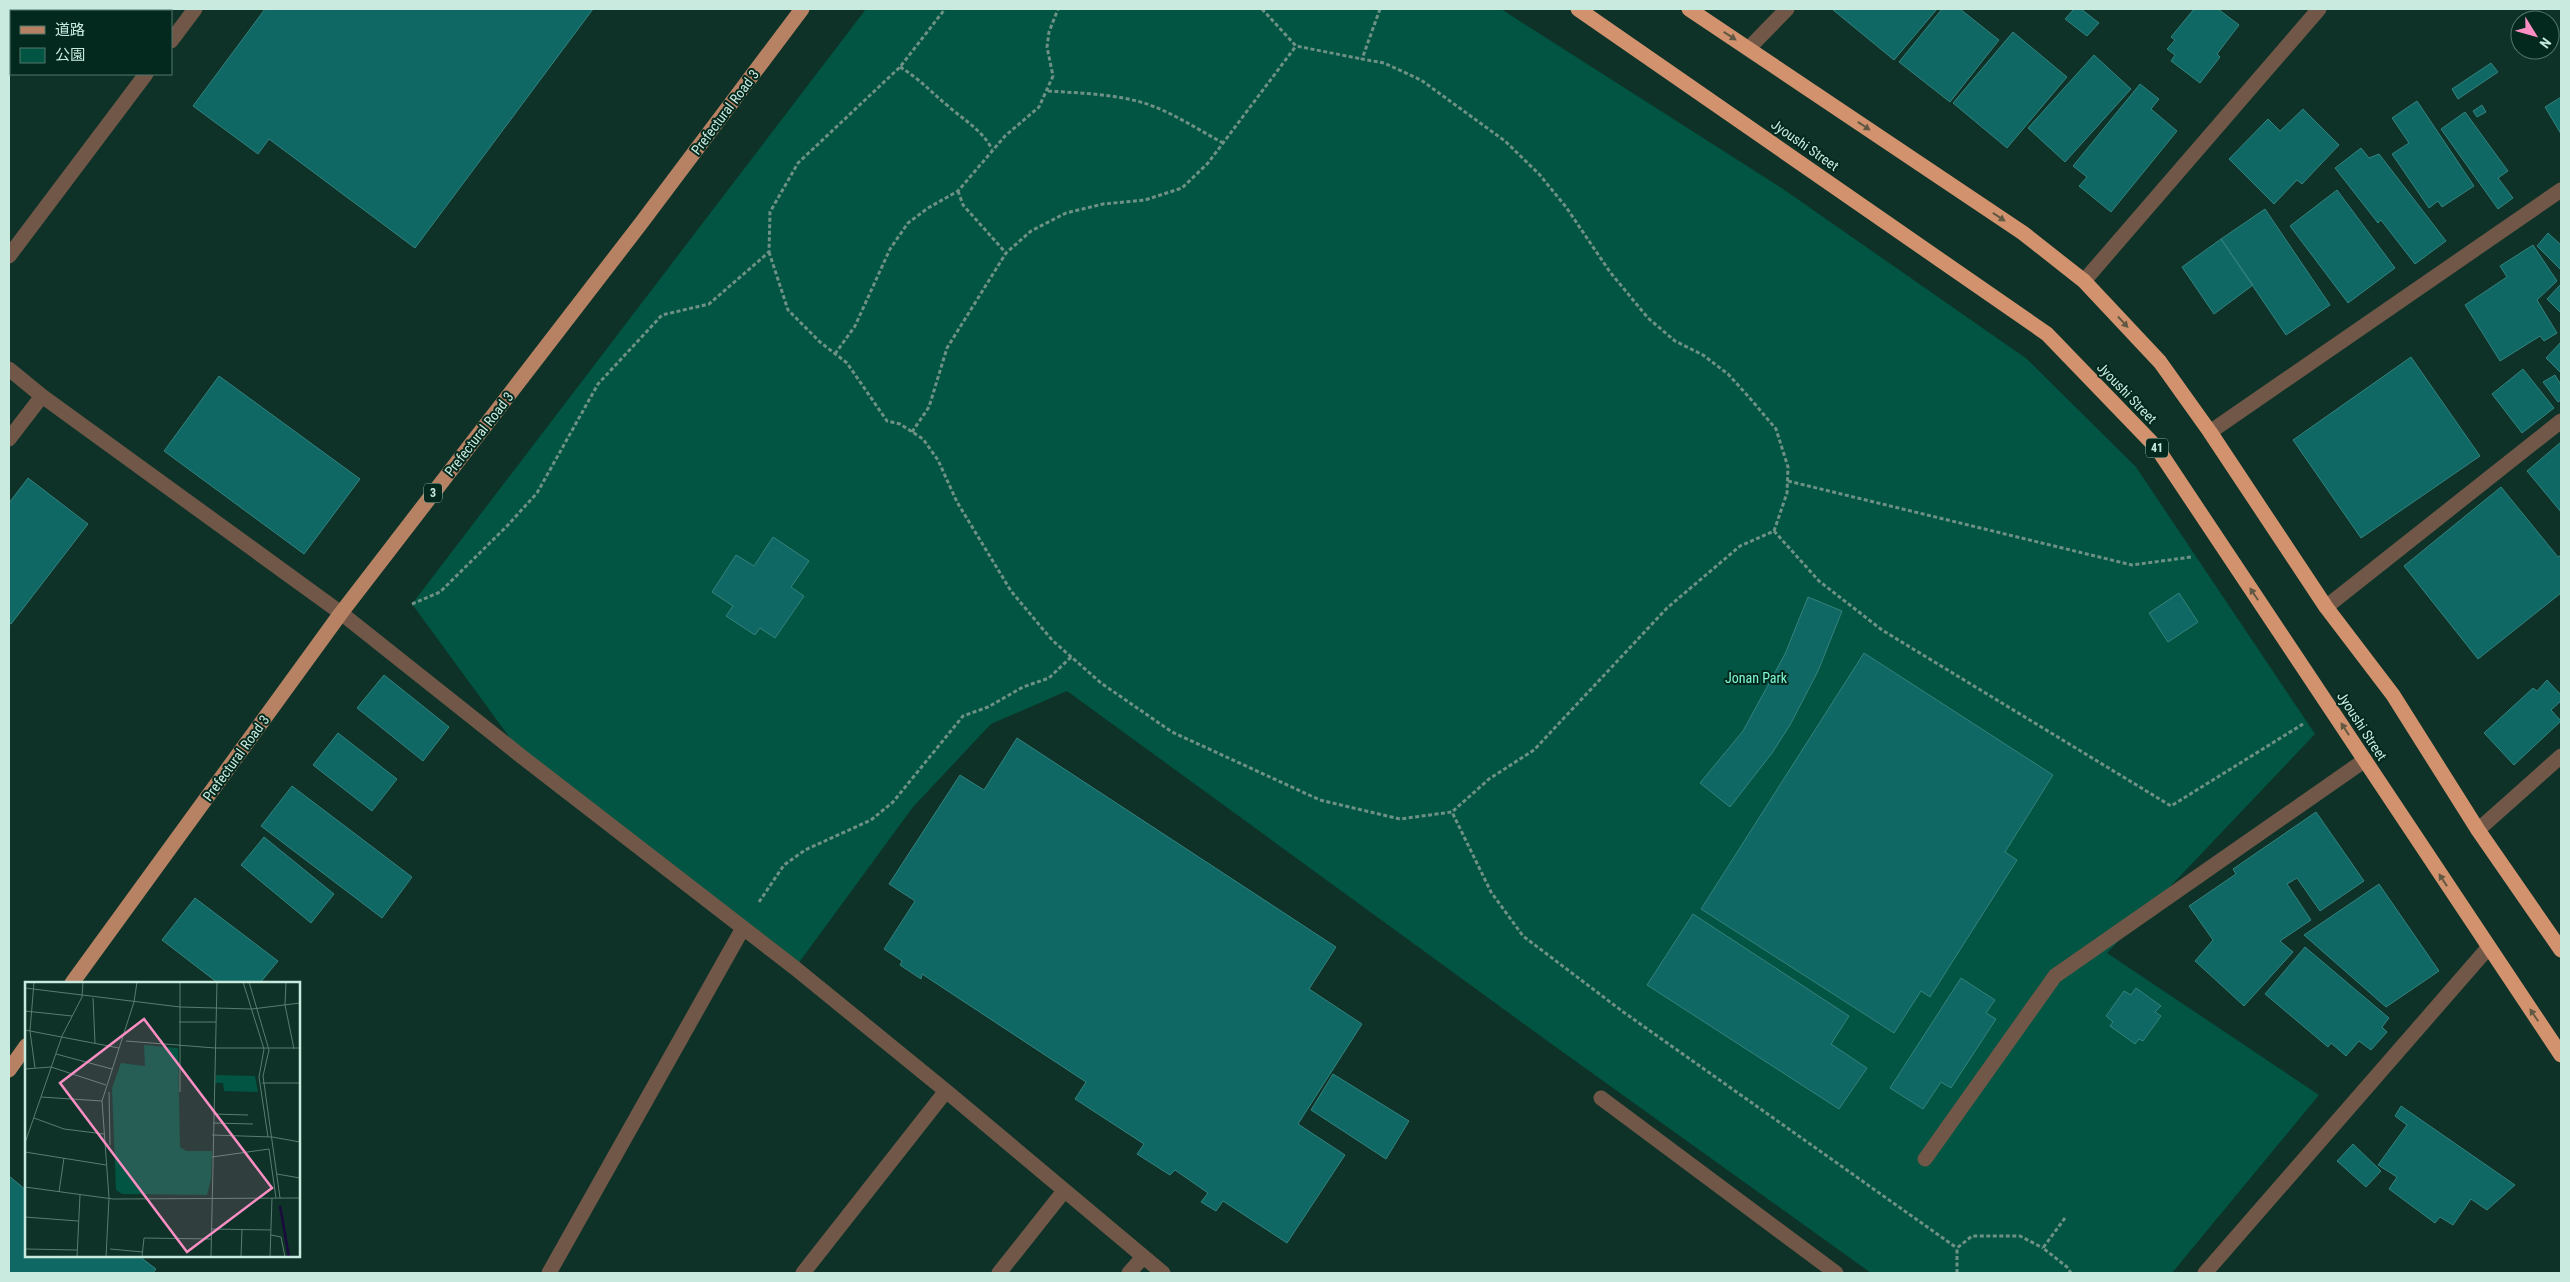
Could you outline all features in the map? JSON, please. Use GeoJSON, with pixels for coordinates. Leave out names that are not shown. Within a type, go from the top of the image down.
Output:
{"type":"FeatureCollection","features":[{"type":"Feature","properties":{"kind":"highway","name":"Jyoushi Street"},"geometry":{"type":"LineString","coordinates":[[1578,9],[2047,334],[2157,448],[2561,1055]]}},
{"type":"Feature","properties":{"kind":"highway"},"geometry":{"type":"LineString","coordinates":[[1689,9],[2023,233],[2084,281],[2160,362],[2210,432],[2326,607],[2393,695],[2478,830],[2561,950]]}},
{"type":"Feature","properties":{"kind":"main road","name":"Prefectural Road 3"},"geometry":{"type":"LineString","coordinates":[[73,982],[341,613],[642,222],[802,9]]}},
{"type":"Feature","properties":{"kind":"main road"},"geometry":{"type":"LineString","coordinates":[[9,1070],[25,1047]]}},
{"type":"Feature","properties":{"kind":"street"},"geometry":{"type":"LineString","coordinates":[[172,40],[195,9]]}},
{"type":"Feature","properties":{"kind":"street"},"geometry":{"type":"LineString","coordinates":[[1749,48],[1787,9]]}},
{"type":"Feature","properties":{"kind":"street"},"geometry":{"type":"LineString","coordinates":[[2084,281],[2320,9]]}},
{"type":"Feature","properties":{"kind":"street"},"geometry":{"type":"LineString","coordinates":[[9,256],[145,75]]}},
{"type":"Feature","properties":{"kind":"street"},"geometry":{"type":"LineString","coordinates":[[2210,432],[2561,190]]}},
{"type":"Feature","properties":{"kind":"street"},"geometry":{"type":"LineString","coordinates":[[9,369],[42,396],[341,613],[526,760],[743,928],[946,1091],[1163,1273]]}},
{"type":"Feature","properties":{"kind":"street"},"geometry":{"type":"LineString","coordinates":[[9,439],[42,396]]}},
{"type":"Feature","properties":{"kind":"street"},"geometry":{"type":"LineString","coordinates":[[2326,607],[2561,421]]}},
{"type":"Feature","properties":{"kind":"street"},"geometry":{"type":"LineString","coordinates":[[2478,830],[2561,756]]}},
{"type":"Feature","properties":{"kind":"street"},"geometry":{"type":"LineString","coordinates":[[1925,1159],[2055,976],[2364,760]]}},
{"type":"Feature","properties":{"kind":"street"},"geometry":{"type":"LineString","coordinates":[[549,1273],[743,928]]}},
{"type":"Feature","properties":{"kind":"street"},"geometry":{"type":"LineString","coordinates":[[2204,1273],[2488,948]]}},
{"type":"Feature","properties":{"kind":"street"},"geometry":{"type":"LineString","coordinates":[[802,1273],[946,1091]]}},
{"type":"Feature","properties":{"kind":"street"},"geometry":{"type":"LineString","coordinates":[[1601,1098],[1836,1273]]}},
{"type":"Feature","properties":{"kind":"street"},"geometry":{"type":"LineString","coordinates":[[999,1273],[1064,1191]]}},
{"type":"Feature","properties":{"kind":"street"},"geometry":{"type":"LineString","coordinates":[[1130,1273],[1143,1257]]}},
{"type":"Feature","properties":{"kind":"path"},"geometry":{"type":"LineString","coordinates":[[945,9],[900,67],[798,163],[770,212],[769,252],[788,310],[820,342],[847,362],[888,421],[900,424],[923,439],[938,460],[957,502],[1011,591],[1052,640],[1101,683],[1172,732],[1320,800],[1400,819],[1452,812],[1489,779],[1534,750],[1667,608],[1740,546],[1774,531],[1787,493],[1788,467],[1776,429],[1728,374],[1703,355],[1675,341],[1648,318],[1610,272],[1566,207],[1539,174],[1505,141],[1421,80],[1384,63],[1296,46],[1262,9]]}},
{"type":"Feature","properties":{"kind":"path"},"geometry":{"type":"LineString","coordinates":[[835,354],[855,326],[890,249],[908,223],[928,208],[958,191],[992,149],[1039,107],[1048,91],[1053,76],[1047,47],[1049,32],[1058,9]]}},
{"type":"Feature","properties":{"kind":"path"},"geometry":{"type":"LineString","coordinates":[[1362,59],[1380,9]]}},
{"type":"Feature","properties":{"kind":"path"},"geometry":{"type":"LineString","coordinates":[[912,432],[928,407],[947,348],[1006,253],[1031,231],[1066,213],[1103,204],[1145,200],[1182,188],[1208,164],[1296,46]]}},
{"type":"Feature","properties":{"kind":"path"},"geometry":{"type":"LineString","coordinates":[[900,67],[922,81],[946,105],[985,136],[992,149]]}},
{"type":"Feature","properties":{"kind":"path"},"geometry":{"type":"LineString","coordinates":[[1048,91],[1106,96],[1144,103],[1172,115],[1223,143]]}},
{"type":"Feature","properties":{"kind":"path"},"geometry":{"type":"LineString","coordinates":[[958,191],[963,205],[1006,253]]}},
{"type":"Feature","properties":{"kind":"path"},"geometry":{"type":"LineString","coordinates":[[412,604],[440,592],[508,526],[537,493],[598,384],[662,316],[709,304],[769,252]]}},
{"type":"Feature","properties":{"kind":"path"},"geometry":{"type":"LineString","coordinates":[[1788,481],[2132,565],[2196,557]]}},
{"type":"Feature","properties":{"kind":"path"},"geometry":{"type":"LineString","coordinates":[[1774,531],[1819,581],[1882,630],[2171,806],[2303,724]]}},
{"type":"Feature","properties":{"kind":"path"},"geometry":{"type":"LineString","coordinates":[[743,928],[784,865],[805,850],[871,820],[893,802],[963,716],[1003,699],[1023,687],[1049,678],[1071,657]]}},
{"type":"Feature","properties":{"kind":"path"},"geometry":{"type":"LineString","coordinates":[[1452,812],[1492,892],[1523,936],[1622,1011],[1957,1248]]}},
{"type":"Feature","properties":{"kind":"path"},"geometry":{"type":"LineString","coordinates":[[2043,1248],[2065,1218]]}},
{"type":"Feature","properties":{"kind":"path"},"geometry":{"type":"LineString","coordinates":[[1957,1248],[1972,1236],[2020,1236],[2043,1248],[2071,1273]]}},
{"type":"Feature","properties":{"kind":"path"},"geometry":{"type":"LineString","coordinates":[[1957,1248],[1957,1273]]}},
{"type":"Feature","properties":{"kind":"green space","name":"Jonan Park"},"geometry":{"type":"Polygon","coordinates":[[[866,9],[1501,9],[1783,189],[2027,359],[2136,467],[2315,734],[2107,953],[2319,1095],[2172,1273],[1871,1273],[1546,1040],[1067,691],[991,724],[913,807],[795,968],[526,760],[412,604],[866,9]]]}},
{"type":"Feature","properties":{"kind":"building"},"geometry":{"type":"Polygon","coordinates":[[[265,9],[593,9],[415,248],[269,139],[258,154],[193,106],[265,9]]]}},
{"type":"Feature","properties":{"kind":"building"},"geometry":{"type":"Polygon","coordinates":[[[1832,9],[1937,9],[1894,60],[1832,9]]]}},
{"type":"Feature","properties":{"kind":"building"},"geometry":{"type":"Polygon","coordinates":[[[1942,9],[1960,9],[1999,40],[1950,102],[1899,62],[1942,9]]]}},
{"type":"Feature","properties":{"kind":"building"},"geometry":{"type":"Polygon","coordinates":[[[2074,9],[2081,9],[2099,23],[2087,36],[2065,19],[2074,9]]]}},
{"type":"Feature","properties":{"kind":"building"},"geometry":{"type":"Polygon","coordinates":[[[2194,9],[2218,9],[2239,25],[2217,54],[2220,57],[2200,83],[2171,61],[2175,55],[2167,49],[2175,40],[2171,37],[2194,9]]]}},
{"type":"Feature","properties":{"kind":"building"},"geometry":{"type":"Polygon","coordinates":[[[2013,32],[2067,77],[2007,148],[1953,103],[2013,32]]]}},
{"type":"Feature","properties":{"kind":"building"},"geometry":{"type":"Polygon","coordinates":[[[2094,55],[2131,89],[2065,162],[2028,128],[2094,55]]]}},
{"type":"Feature","properties":{"kind":"building"},"geometry":{"type":"Polygon","coordinates":[[[2491,63],[2498,72],[2458,99],[2452,89],[2491,63]]]}},
{"type":"Feature","properties":{"kind":"building"},"geometry":{"type":"Polygon","coordinates":[[[2140,84],[2159,99],[2151,109],[2177,131],[2111,212],[2079,186],[2087,177],[2073,166],[2140,84]]]}},
{"type":"Feature","properties":{"kind":"building"},"geometry":{"type":"Polygon","coordinates":[[[2561,97],[2561,134],[2545,107],[2561,97]]]}},
{"type":"Feature","properties":{"kind":"building"},"geometry":{"type":"Polygon","coordinates":[[[2417,101],[2474,186],[2442,207],[2438,201],[2429,208],[2392,154],[2409,143],[2392,118],[2417,101]]]}},
{"type":"Feature","properties":{"kind":"building"},"geometry":{"type":"Polygon","coordinates":[[[2482,105],[2486,112],[2477,117],[2473,111],[2482,105]]]}},
{"type":"Feature","properties":{"kind":"building"},"geometry":{"type":"Polygon","coordinates":[[[2303,109],[2339,145],[2302,184],[2297,180],[2274,204],[2229,159],[2268,119],[2280,131],[2303,109]]]}},
{"type":"Feature","properties":{"kind":"building"},"geometry":{"type":"Polygon","coordinates":[[[2465,112],[2508,171],[2498,178],[2513,198],[2498,209],[2441,129],[2465,112]]]}},
{"type":"Feature","properties":{"kind":"building"},"geometry":{"type":"Polygon","coordinates":[[[2361,148],[2369,158],[2379,154],[2446,241],[2415,264],[2381,220],[2378,223],[2335,168],[2361,148]]]}},
{"type":"Feature","properties":{"kind":"building"},"geometry":{"type":"Polygon","coordinates":[[[2337,190],[2395,268],[2348,303],[2290,226],[2337,190]]]}},
{"type":"Feature","properties":{"kind":"building"},"geometry":{"type":"Polygon","coordinates":[[[2265,209],[2330,305],[2286,335],[2221,239],[2265,209]]]}},
{"type":"Feature","properties":{"kind":"building"},"geometry":{"type":"Polygon","coordinates":[[[2548,233],[2561,245],[2561,270],[2537,246],[2548,233]]]}},
{"type":"Feature","properties":{"kind":"building"},"geometry":{"type":"Polygon","coordinates":[[[2221,239],[2253,285],[2214,314],[2182,267],[2221,239]]]}},
{"type":"Feature","properties":{"kind":"building"},"geometry":{"type":"Polygon","coordinates":[[[2533,245],[2557,281],[2537,300],[2557,333],[2544,341],[2540,336],[2500,361],[2465,305],[2507,277],[2500,266],[2533,245]]]}},
{"type":"Feature","properties":{"kind":"building"},"geometry":{"type":"Polygon","coordinates":[[[2561,284],[2561,313],[2547,299],[2561,284]]]}},
{"type":"Feature","properties":{"kind":"building"},"geometry":{"type":"Polygon","coordinates":[[[2561,342],[2561,373],[2546,358],[2561,342]]]}},
{"type":"Feature","properties":{"kind":"building"},"geometry":{"type":"Polygon","coordinates":[[[2411,357],[2480,456],[2361,538],[2293,440],[2411,357]]]}},
{"type":"Feature","properties":{"kind":"building"},"geometry":{"type":"Polygon","coordinates":[[[2523,369],[2554,408],[2522,433],[2492,394],[2523,369]]]}},
{"type":"Feature","properties":{"kind":"building"},"geometry":{"type":"Polygon","coordinates":[[[2555,375],[2561,385],[2561,400],[2558,402],[2543,382],[2555,375]]]}},
{"type":"Feature","properties":{"kind":"building"},"geometry":{"type":"Polygon","coordinates":[[[219,376],[360,479],[304,554],[164,451],[219,376]]]}},
{"type":"Feature","properties":{"kind":"building"},"geometry":{"type":"Polygon","coordinates":[[[2561,442],[2561,512],[2527,471],[2561,442]]]}},
{"type":"Feature","properties":{"kind":"building"},"geometry":{"type":"Polygon","coordinates":[[[28,478],[88,524],[11,624],[9,623],[9,503],[28,478]]]}},
{"type":"Feature","properties":{"kind":"building"},"geometry":{"type":"Polygon","coordinates":[[[2501,487],[2558,557],[2561,555],[2561,593],[2478,659],[2404,566],[2501,487]]]}},
{"type":"Feature","properties":{"kind":"building"},"geometry":{"type":"Polygon","coordinates":[[[773,537],[809,561],[791,587],[804,596],[775,638],[760,628],[755,635],[726,616],[733,606],[712,592],[736,555],[754,566],[773,537]]]}},
{"type":"Feature","properties":{"kind":"building"},"geometry":{"type":"Polygon","coordinates":[[[2179,593],[2198,622],[2168,642],[2149,613],[2179,593]]]}},
{"type":"Feature","properties":{"kind":"building"},"geometry":{"type":"Polygon","coordinates":[[[1808,597],[1842,611],[1818,671],[1790,725],[1772,753],[1730,807],[1700,783],[1743,731],[1785,654],[1808,597]]]}},
{"type":"Feature","properties":{"kind":"building"},"geometry":{"type":"Polygon","coordinates":[[[1864,653],[2053,775],[2005,852],[2017,860],[1930,997],[1921,991],[1894,1033],[1701,909],[1864,653]]]}},
{"type":"Feature","properties":{"kind":"building"},"geometry":{"type":"Polygon","coordinates":[[[384,675],[449,727],[423,761],[357,708],[384,675]]]}},
{"type":"Feature","properties":{"kind":"building"},"geometry":{"type":"Polygon","coordinates":[[[2547,680],[2561,695],[2561,701],[2551,710],[2561,721],[2514,765],[2484,733],[2533,688],[2537,691],[2547,680]]]}},
{"type":"Feature","properties":{"kind":"building"},"geometry":{"type":"Polygon","coordinates":[[[338,733],[397,779],[372,811],[313,765],[338,733]]]}},
{"type":"Feature","properties":{"kind":"building"},"geometry":{"type":"Polygon","coordinates":[[[1017,738],[1336,947],[1309,989],[1362,1024],[1298,1124],[1345,1155],[1287,1243],[1223,1201],[1216,1211],[1201,1202],[1208,1193],[1175,1170],[1170,1175],[1137,1154],[1144,1144],[1075,1099],[1086,1082],[922,974],[921,979],[900,965],[902,961],[884,949],[915,901],[889,884],[960,775],[984,790],[1017,738]]]}},
{"type":"Feature","properties":{"kind":"building"},"geometry":{"type":"Polygon","coordinates":[[[292,786],[412,877],[382,918],[261,826],[292,786]]]}},
{"type":"Feature","properties":{"kind":"building"},"geometry":{"type":"Polygon","coordinates":[[[2316,812],[2364,881],[2320,911],[2297,878],[2287,884],[2311,920],[2280,941],[2293,952],[2244,1006],[2195,961],[2213,940],[2189,906],[2236,874],[2233,869],[2316,812]]]}},
{"type":"Feature","properties":{"kind":"building"},"geometry":{"type":"Polygon","coordinates":[[[264,837],[334,894],[311,923],[241,865],[264,837]]]}},
{"type":"Feature","properties":{"kind":"building"},"geometry":{"type":"Polygon","coordinates":[[[2379,884],[2439,971],[2386,1007],[2304,935],[2379,884]]]}},
{"type":"Feature","properties":{"kind":"building"},"geometry":{"type":"Polygon","coordinates":[[[195,898],[278,961],[261,982],[217,982],[162,940],[195,898]]]}},
{"type":"Feature","properties":{"kind":"building"},"geometry":{"type":"Polygon","coordinates":[[[1693,914],[1849,1016],[1831,1044],[1867,1068],[1839,1109],[1647,985],[1693,914]]]}},
{"type":"Feature","properties":{"kind":"building"},"geometry":{"type":"Polygon","coordinates":[[[2305,947],[2389,1018],[2382,1027],[2387,1032],[2371,1050],[2359,1041],[2346,1056],[2331,1043],[2328,1047],[2265,994],[2305,947]]]}},
{"type":"Feature","properties":{"kind":"building"},"geometry":{"type":"Polygon","coordinates":[[[1961,978],[1995,1000],[1986,1013],[1996,1019],[1951,1088],[1941,1082],[1923,1109],[1890,1088],[1961,978]]]}},
{"type":"Feature","properties":{"kind":"building"},"geometry":{"type":"Polygon","coordinates":[[[2136,988],[2161,1006],[2155,1012],[2161,1016],[2143,1041],[2139,1039],[2135,1044],[2110,1026],[2113,1022],[2106,1016],[2124,991],[2131,995],[2136,988]]]}},
{"type":"Feature","properties":{"kind":"building"},"geometry":{"type":"Polygon","coordinates":[[[1333,1074],[1409,1121],[1386,1159],[1311,1110],[1333,1074]]]}},
{"type":"Feature","properties":{"kind":"building"},"geometry":{"type":"Polygon","coordinates":[[[2401,1106],[2515,1185],[2487,1210],[2471,1199],[2453,1225],[2440,1217],[2435,1223],[2389,1189],[2397,1177],[2378,1165],[2407,1125],[2395,1116],[2401,1106]]]}},
{"type":"Feature","properties":{"kind":"building"},"geometry":{"type":"Polygon","coordinates":[[[2353,1144],[2381,1171],[2366,1187],[2337,1161],[2353,1144]]]}},
{"type":"Feature","properties":{"kind":"building"},"geometry":{"type":"Polygon","coordinates":[[[9,1176],[25,1189],[25,1257],[140,1257],[156,1269],[153,1273],[9,1273],[9,1176]]]}}]}
